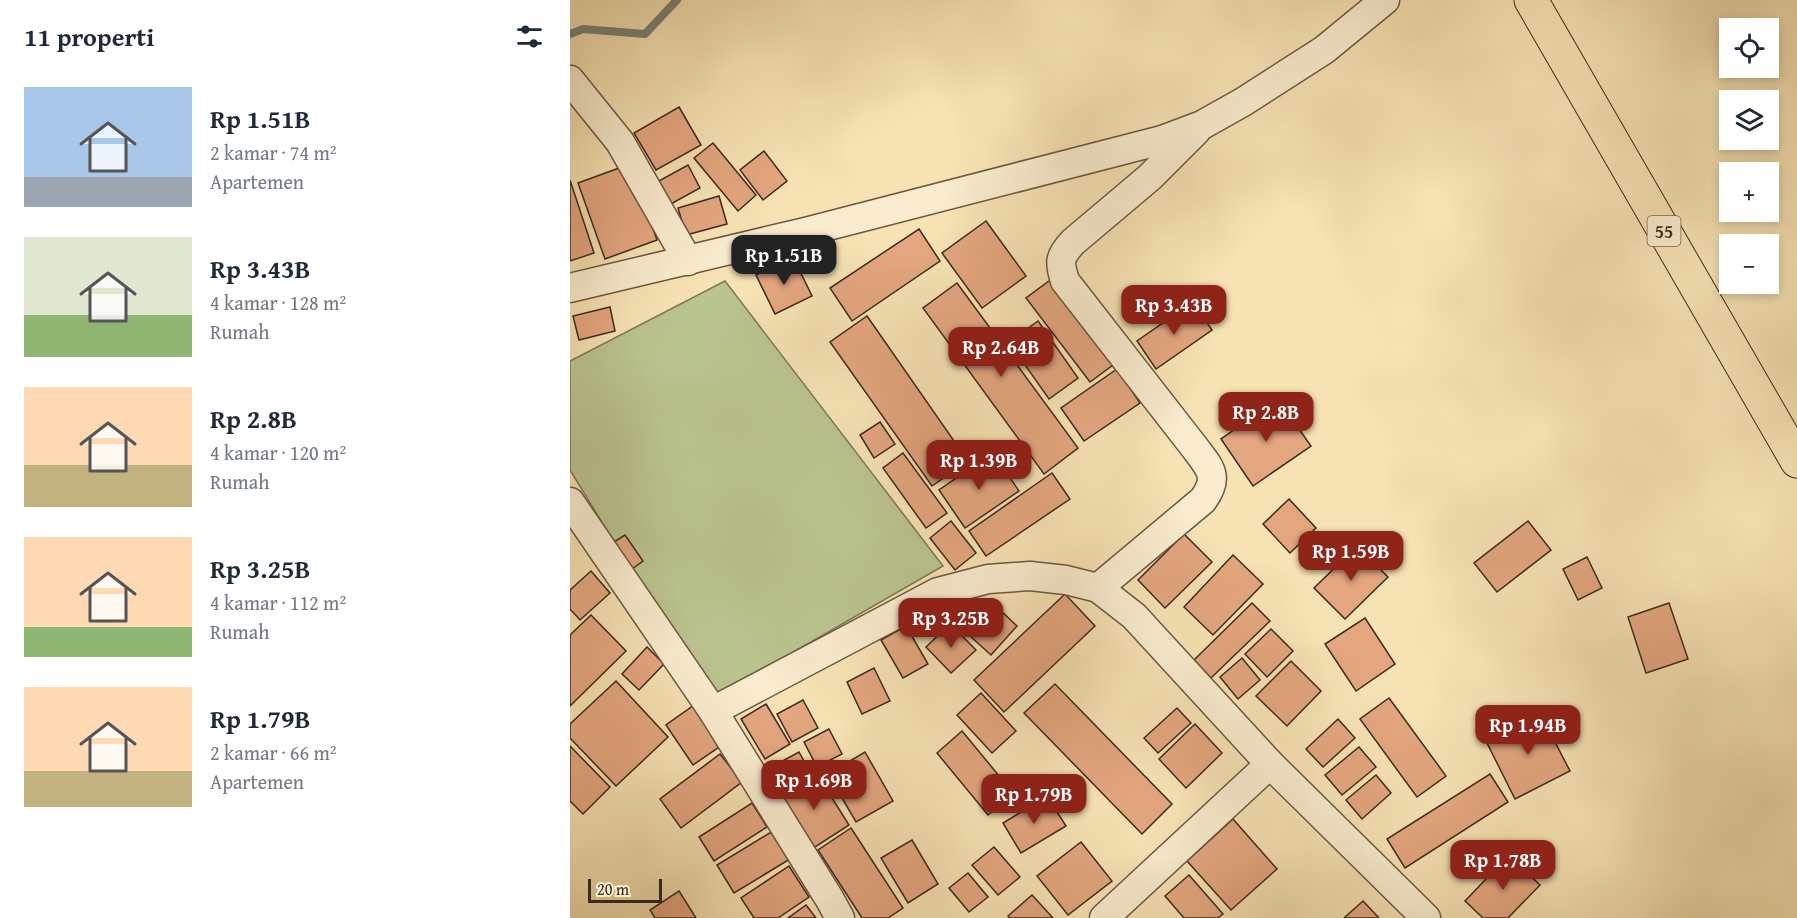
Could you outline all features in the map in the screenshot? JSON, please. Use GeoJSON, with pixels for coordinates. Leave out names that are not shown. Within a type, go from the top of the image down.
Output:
{"type":"FeatureCollection","features":[{"type":"Feature","properties":{"kind":"highway","name":"55"},"geometry":{"type":"LineString","coordinates":[[1531,0],[1797,461]]}},
{"type":"Feature","properties":{"kind":"street"},"geometry":{"type":"LineString","coordinates":[[570,288],[688,261],[1162,140],[1202,125],[1243,102],[1324,50],[1385,0]]}},
{"type":"Feature","properties":{"kind":"street"},"geometry":{"type":"LineString","coordinates":[[570,80],[620,142],[688,261]]}},
{"type":"Feature","properties":{"kind":"street"},"geometry":{"type":"LineString","coordinates":[[1098,588],[1203,500],[1212,485],[1213,478],[1210,469],[1195,448],[1065,281],[1060,260],[1073,242],[1150,177],[1202,125]]}},
{"type":"Feature","properties":{"kind":"street"},"geometry":{"type":"LineString","coordinates":[[570,502],[713,711],[840,918]]}},
{"type":"Feature","properties":{"kind":"street"},"geometry":{"type":"LineString","coordinates":[[713,711],[938,592],[988,579],[1030,576],[1066,580],[1098,588],[1134,616],[1270,765],[1426,918]]}},
{"type":"Feature","properties":{"kind":"street"},"geometry":{"type":"LineString","coordinates":[[1104,918],[1270,765]]}},
{"type":"Feature","properties":{"kind":"green space"},"geometry":{"type":"Polygon","coordinates":[[[725,281],[943,566],[719,695],[614,542],[570,470],[570,361],[725,281]]]}},
{"type":"Feature","properties":{"kind":"building"},"geometry":{"type":"Polygon","coordinates":[[[679,107],[701,145],[656,170],[634,133],[679,107]]]}},
{"type":"Feature","properties":{"kind":"building"},"geometry":{"type":"Polygon","coordinates":[[[713,143],[756,195],[738,211],[694,158],[713,143]]]}},
{"type":"Feature","properties":{"kind":"building"},"geometry":{"type":"Polygon","coordinates":[[[764,151],[787,181],[763,200],[740,170],[764,151]]]}},
{"type":"Feature","properties":{"kind":"building"},"geometry":{"type":"Polygon","coordinates":[[[630,164],[657,240],[605,259],[578,183],[630,164]]]}},
{"type":"Feature","properties":{"kind":"building"},"geometry":{"type":"Polygon","coordinates":[[[688,165],[700,188],[669,205],[657,182],[688,165]]]}},
{"type":"Feature","properties":{"kind":"building"},"geometry":{"type":"Polygon","coordinates":[[[570,180],[594,253],[570,261],[570,180]]]}},
{"type":"Feature","properties":{"kind":"building"},"geometry":{"type":"Polygon","coordinates":[[[719,196],[727,224],[686,235],[678,208],[719,196]]]}},
{"type":"Feature","properties":{"kind":"building"},"geometry":{"type":"Polygon","coordinates":[[[986,221],[1026,276],[982,308],[942,253],[986,221]]]}},
{"type":"Feature","properties":{"kind":"building"},"geometry":{"type":"Polygon","coordinates":[[[919,229],[940,261],[852,321],[830,288],[919,229]]]}},
{"type":"Feature","properties":{"kind":"building"},"geometry":{"type":"Polygon","coordinates":[[[793,257],[812,296],[775,314],[756,275],[793,257]]]}},
{"type":"Feature","properties":{"kind":"building"},"geometry":{"type":"Polygon","coordinates":[[[1053,278],[1117,362],[1090,382],[1026,298],[1053,278]]]}},
{"type":"Feature","properties":{"kind":"building"},"geometry":{"type":"Polygon","coordinates":[[[957,283],[1078,448],[1044,474],[923,308],[957,283]]]}},
{"type":"Feature","properties":{"kind":"building"},"geometry":{"type":"Polygon","coordinates":[[[1193,302],[1212,330],[1156,369],[1137,341],[1193,302]]]}},
{"type":"Feature","properties":{"kind":"building"},"geometry":{"type":"Polygon","coordinates":[[[610,307],[615,331],[579,340],[573,316],[610,307]]]}},
{"type":"Feature","properties":{"kind":"building"},"geometry":{"type":"Polygon","coordinates":[[[867,316],[968,461],[932,486],[830,342],[867,316]]]}},
{"type":"Feature","properties":{"kind":"building"},"geometry":{"type":"Polygon","coordinates":[[[1038,321],[1078,378],[1049,399],[1009,342],[1038,321]]]}},
{"type":"Feature","properties":{"kind":"building"},"geometry":{"type":"Polygon","coordinates":[[[1117,369],[1140,403],[1084,441],[1061,408],[1117,369]]]}},
{"type":"Feature","properties":{"kind":"building"},"geometry":{"type":"Polygon","coordinates":[[[1278,399],[1311,446],[1253,486],[1221,439],[1278,399]]]}},
{"type":"Feature","properties":{"kind":"building"},"geometry":{"type":"Polygon","coordinates":[[[880,422],[895,444],[874,458],[860,435],[880,422]]]}},
{"type":"Feature","properties":{"kind":"building"},"geometry":{"type":"Polygon","coordinates":[[[903,453],[947,513],[926,528],[883,468],[903,453]]]}},
{"type":"Feature","properties":{"kind":"building"},"geometry":{"type":"Polygon","coordinates":[[[993,453],[1019,491],[965,528],[939,490],[993,453]]]}},
{"type":"Feature","properties":{"kind":"building"},"geometry":{"type":"Polygon","coordinates":[[[1052,473],[1070,499],[986,556],[969,531],[1052,473]]]}},
{"type":"Feature","properties":{"kind":"building"},"geometry":{"type":"Polygon","coordinates":[[[1289,499],[1316,528],[1290,553],[1263,524],[1289,499]]]}},
{"type":"Feature","properties":{"kind":"building"},"geometry":{"type":"Polygon","coordinates":[[[951,521],[976,553],[955,570],[930,538],[951,521]]]}},
{"type":"Feature","properties":{"kind":"building"},"geometry":{"type":"Polygon","coordinates":[[[1528,521],[1551,550],[1497,592],[1474,563],[1528,521]]]}},
{"type":"Feature","properties":{"kind":"building"},"geometry":{"type":"Polygon","coordinates":[[[1184,534],[1212,562],[1165,608],[1138,580],[1184,534]]]}},
{"type":"Feature","properties":{"kind":"building"},"geometry":{"type":"Polygon","coordinates":[[[625,535],[643,561],[632,569],[614,542],[625,535]]]}},
{"type":"Feature","properties":{"kind":"building"},"geometry":{"type":"Polygon","coordinates":[[[1357,546],[1388,577],[1345,619],[1314,588],[1357,546]]]}},
{"type":"Feature","properties":{"kind":"building"},"geometry":{"type":"Polygon","coordinates":[[[1233,555],[1263,584],[1213,635],[1184,607],[1233,555]]]}},
{"type":"Feature","properties":{"kind":"building"},"geometry":{"type":"Polygon","coordinates":[[[1587,557],[1602,588],[1578,600],[1563,569],[1587,557]]]}},
{"type":"Feature","properties":{"kind":"building"},"geometry":{"type":"Polygon","coordinates":[[[591,571],[610,593],[580,620],[570,609],[570,590],[591,571]]]}},
{"type":"Feature","properties":{"kind":"building"},"geometry":{"type":"Polygon","coordinates":[[[1065,594],[1095,626],[1004,712],[974,680],[1065,594]]]}},
{"type":"Feature","properties":{"kind":"building"},"geometry":{"type":"Polygon","coordinates":[[[1252,603],[1270,621],[1211,678],[1194,660],[1252,603]]]}},
{"type":"Feature","properties":{"kind":"building"},"geometry":{"type":"Polygon","coordinates":[[[1669,603],[1688,659],[1646,673],[1628,617],[1669,603]]]}},
{"type":"Feature","properties":{"kind":"building"},"geometry":{"type":"Polygon","coordinates":[[[967,607],[977,615],[967,627],[958,618],[967,607]]]}},
{"type":"Feature","properties":{"kind":"building"},"geometry":{"type":"Polygon","coordinates":[[[997,607],[1017,626],[991,655],[970,636],[997,607]]]}},
{"type":"Feature","properties":{"kind":"building"},"geometry":{"type":"Polygon","coordinates":[[[591,615],[626,651],[570,706],[570,635],[591,615]]]}},
{"type":"Feature","properties":{"kind":"building"},"geometry":{"type":"Polygon","coordinates":[[[1365,618],[1395,664],[1356,691],[1325,644],[1365,618]]]}},
{"type":"Feature","properties":{"kind":"building"},"geometry":{"type":"Polygon","coordinates":[[[950,624],[976,650],[951,673],[926,647],[950,624]]]}},
{"type":"Feature","properties":{"kind":"building"},"geometry":{"type":"Polygon","coordinates":[[[906,626],[928,664],[903,678],[881,640],[906,626]]]}},
{"type":"Feature","properties":{"kind":"building"},"geometry":{"type":"Polygon","coordinates":[[[1271,629],[1293,651],[1267,677],[1245,654],[1271,629]]]}},
{"type":"Feature","properties":{"kind":"building"},"geometry":{"type":"Polygon","coordinates":[[[647,647],[664,664],[639,690],[622,674],[647,647]]]}},
{"type":"Feature","properties":{"kind":"building"},"geometry":{"type":"Polygon","coordinates":[[[1242,658],[1260,680],[1238,699],[1220,677],[1242,658]]]}},
{"type":"Feature","properties":{"kind":"building"},"geometry":{"type":"Polygon","coordinates":[[[1291,661],[1321,691],[1287,726],[1256,696],[1291,661]]]}},
{"type":"Feature","properties":{"kind":"building"},"geometry":{"type":"Polygon","coordinates":[[[874,668],[890,701],[862,714],[847,682],[874,668]]]}},
{"type":"Feature","properties":{"kind":"building"},"geometry":{"type":"Polygon","coordinates":[[[616,681],[668,737],[616,786],[570,738],[570,724],[616,681]]]}},
{"type":"Feature","properties":{"kind":"building"},"geometry":{"type":"Polygon","coordinates":[[[1055,684],[1172,804],[1142,834],[1024,713],[1055,684]]]}},
{"type":"Feature","properties":{"kind":"building"},"geometry":{"type":"Polygon","coordinates":[[[981,693],[1016,731],[992,753],[957,715],[981,693]]]}},
{"type":"Feature","properties":{"kind":"building"},"geometry":{"type":"Polygon","coordinates":[[[1389,698],[1446,776],[1417,797],[1360,719],[1389,698]]]}},
{"type":"Feature","properties":{"kind":"building"},"geometry":{"type":"Polygon","coordinates":[[[803,700],[818,728],[792,742],[777,714],[803,700]]]}},
{"type":"Feature","properties":{"kind":"building"},"geometry":{"type":"Polygon","coordinates":[[[766,704],[790,744],[765,759],[741,719],[766,704]]]}},
{"type":"Feature","properties":{"kind":"building"},"geometry":{"type":"Polygon","coordinates":[[[694,705],[722,745],[693,765],[666,725],[694,705]]]}},
{"type":"Feature","properties":{"kind":"building"},"geometry":{"type":"Polygon","coordinates":[[[1177,708],[1191,723],[1158,753],[1144,738],[1177,708]]]}},
{"type":"Feature","properties":{"kind":"building"},"geometry":{"type":"Polygon","coordinates":[[[1540,713],[1570,771],[1515,799],[1486,741],[1540,713]]]}},
{"type":"Feature","properties":{"kind":"building"},"geometry":{"type":"Polygon","coordinates":[[[1338,719],[1355,738],[1323,767],[1306,749],[1338,719]]]}},
{"type":"Feature","properties":{"kind":"building"},"geometry":{"type":"Polygon","coordinates":[[[1195,724],[1222,753],[1186,788],[1159,759],[1195,724]]]}},
{"type":"Feature","properties":{"kind":"building"},"geometry":{"type":"Polygon","coordinates":[[[829,729],[842,754],[817,767],[804,742],[829,729]]]}},
{"type":"Feature","properties":{"kind":"building"},"geometry":{"type":"Polygon","coordinates":[[[962,731],[1014,794],[988,815],[937,753],[962,731]]]}},
{"type":"Feature","properties":{"kind":"building"},"geometry":{"type":"Polygon","coordinates":[[[570,746],[610,787],[583,814],[570,801],[570,746]]]}},
{"type":"Feature","properties":{"kind":"building"},"geometry":{"type":"Polygon","coordinates":[[[1359,747],[1376,767],[1342,795],[1325,775],[1359,747]]]}},
{"type":"Feature","properties":{"kind":"building"},"geometry":{"type":"Polygon","coordinates":[[[799,752],[809,770],[772,791],[762,772],[799,752]]]}},
{"type":"Feature","properties":{"kind":"building"},"geometry":{"type":"Polygon","coordinates":[[[865,752],[893,801],[856,822],[828,774],[865,752]]]}},
{"type":"Feature","properties":{"kind":"building"},"geometry":{"type":"Polygon","coordinates":[[[720,754],[742,782],[681,828],[660,799],[720,754]]]}},
{"type":"Feature","properties":{"kind":"building"},"geometry":{"type":"Polygon","coordinates":[[[817,774],[849,825],[812,849],[780,797],[817,774]]]}},
{"type":"Feature","properties":{"kind":"building"},"geometry":{"type":"Polygon","coordinates":[[[1490,774],[1508,802],[1405,868],[1387,839],[1490,774]]]}},
{"type":"Feature","properties":{"kind":"building"},"geometry":{"type":"Polygon","coordinates":[[[1376,775],[1391,793],[1362,819],[1346,800],[1376,775]]]}},
{"type":"Feature","properties":{"kind":"building"},"geometry":{"type":"Polygon","coordinates":[[[1047,796],[1066,826],[1021,853],[1003,823],[1047,796]]]}},
{"type":"Feature","properties":{"kind":"building"},"geometry":{"type":"Polygon","coordinates":[[[752,803],[767,827],[714,861],[699,837],[752,803]]]}},
{"type":"Feature","properties":{"kind":"building"},"geometry":{"type":"Polygon","coordinates":[[[1233,819],[1277,869],[1231,910],[1187,861],[1233,819]]]}},
{"type":"Feature","properties":{"kind":"building"},"geometry":{"type":"Polygon","coordinates":[[[851,828],[903,908],[888,918],[862,918],[818,850],[851,828]]]}},
{"type":"Feature","properties":{"kind":"building"},"geometry":{"type":"Polygon","coordinates":[[[773,831],[790,859],[734,893],[717,865],[773,831]]]}},
{"type":"Feature","properties":{"kind":"building"},"geometry":{"type":"Polygon","coordinates":[[[912,840],[938,884],[908,903],[881,858],[912,840]]]}},
{"type":"Feature","properties":{"kind":"building"},"geometry":{"type":"Polygon","coordinates":[[[1081,842],[1112,881],[1068,915],[1037,876],[1081,842]]]}},
{"type":"Feature","properties":{"kind":"building"},"geometry":{"type":"Polygon","coordinates":[[[994,847],[1020,877],[998,895],[972,865],[994,847]]]}},
{"type":"Feature","properties":{"kind":"building"},"geometry":{"type":"Polygon","coordinates":[[[1509,855],[1540,885],[1508,918],[1483,918],[1465,901],[1509,855]]]}},
{"type":"Feature","properties":{"kind":"building"},"geometry":{"type":"Polygon","coordinates":[[[789,866],[809,897],[778,918],[754,918],[741,898],[789,866]]]}},
{"type":"Feature","properties":{"kind":"building"},"geometry":{"type":"Polygon","coordinates":[[[968,873],[988,897],[969,912],[949,888],[968,873]]]}},
{"type":"Feature","properties":{"kind":"building"},"geometry":{"type":"Polygon","coordinates":[[[1189,875],[1223,914],[1218,918],[1184,918],[1165,896],[1189,875]]]}},
{"type":"Feature","properties":{"kind":"building"},"geometry":{"type":"Polygon","coordinates":[[[679,891],[696,918],[655,918],[650,910],[679,891]]]}},
{"type":"Feature","properties":{"kind":"building"},"geometry":{"type":"Polygon","coordinates":[[[1032,895],[1053,918],[1010,918],[1008,916],[1032,895]]]}},
{"type":"Feature","properties":{"kind":"building"},"geometry":{"type":"Polygon","coordinates":[[[1363,901],[1379,918],[1344,918],[1363,901]]]}},
{"type":"Feature","properties":{"kind":"building"},"geometry":{"type":"Polygon","coordinates":[[[806,905],[816,918],[788,918],[806,905]]]}},
{"type":"Feature","properties":{"kind":"waterway"},"geometry":{"type":"LineString","coordinates":[[570,34],[583,29],[645,34],[677,0]]}}]}
